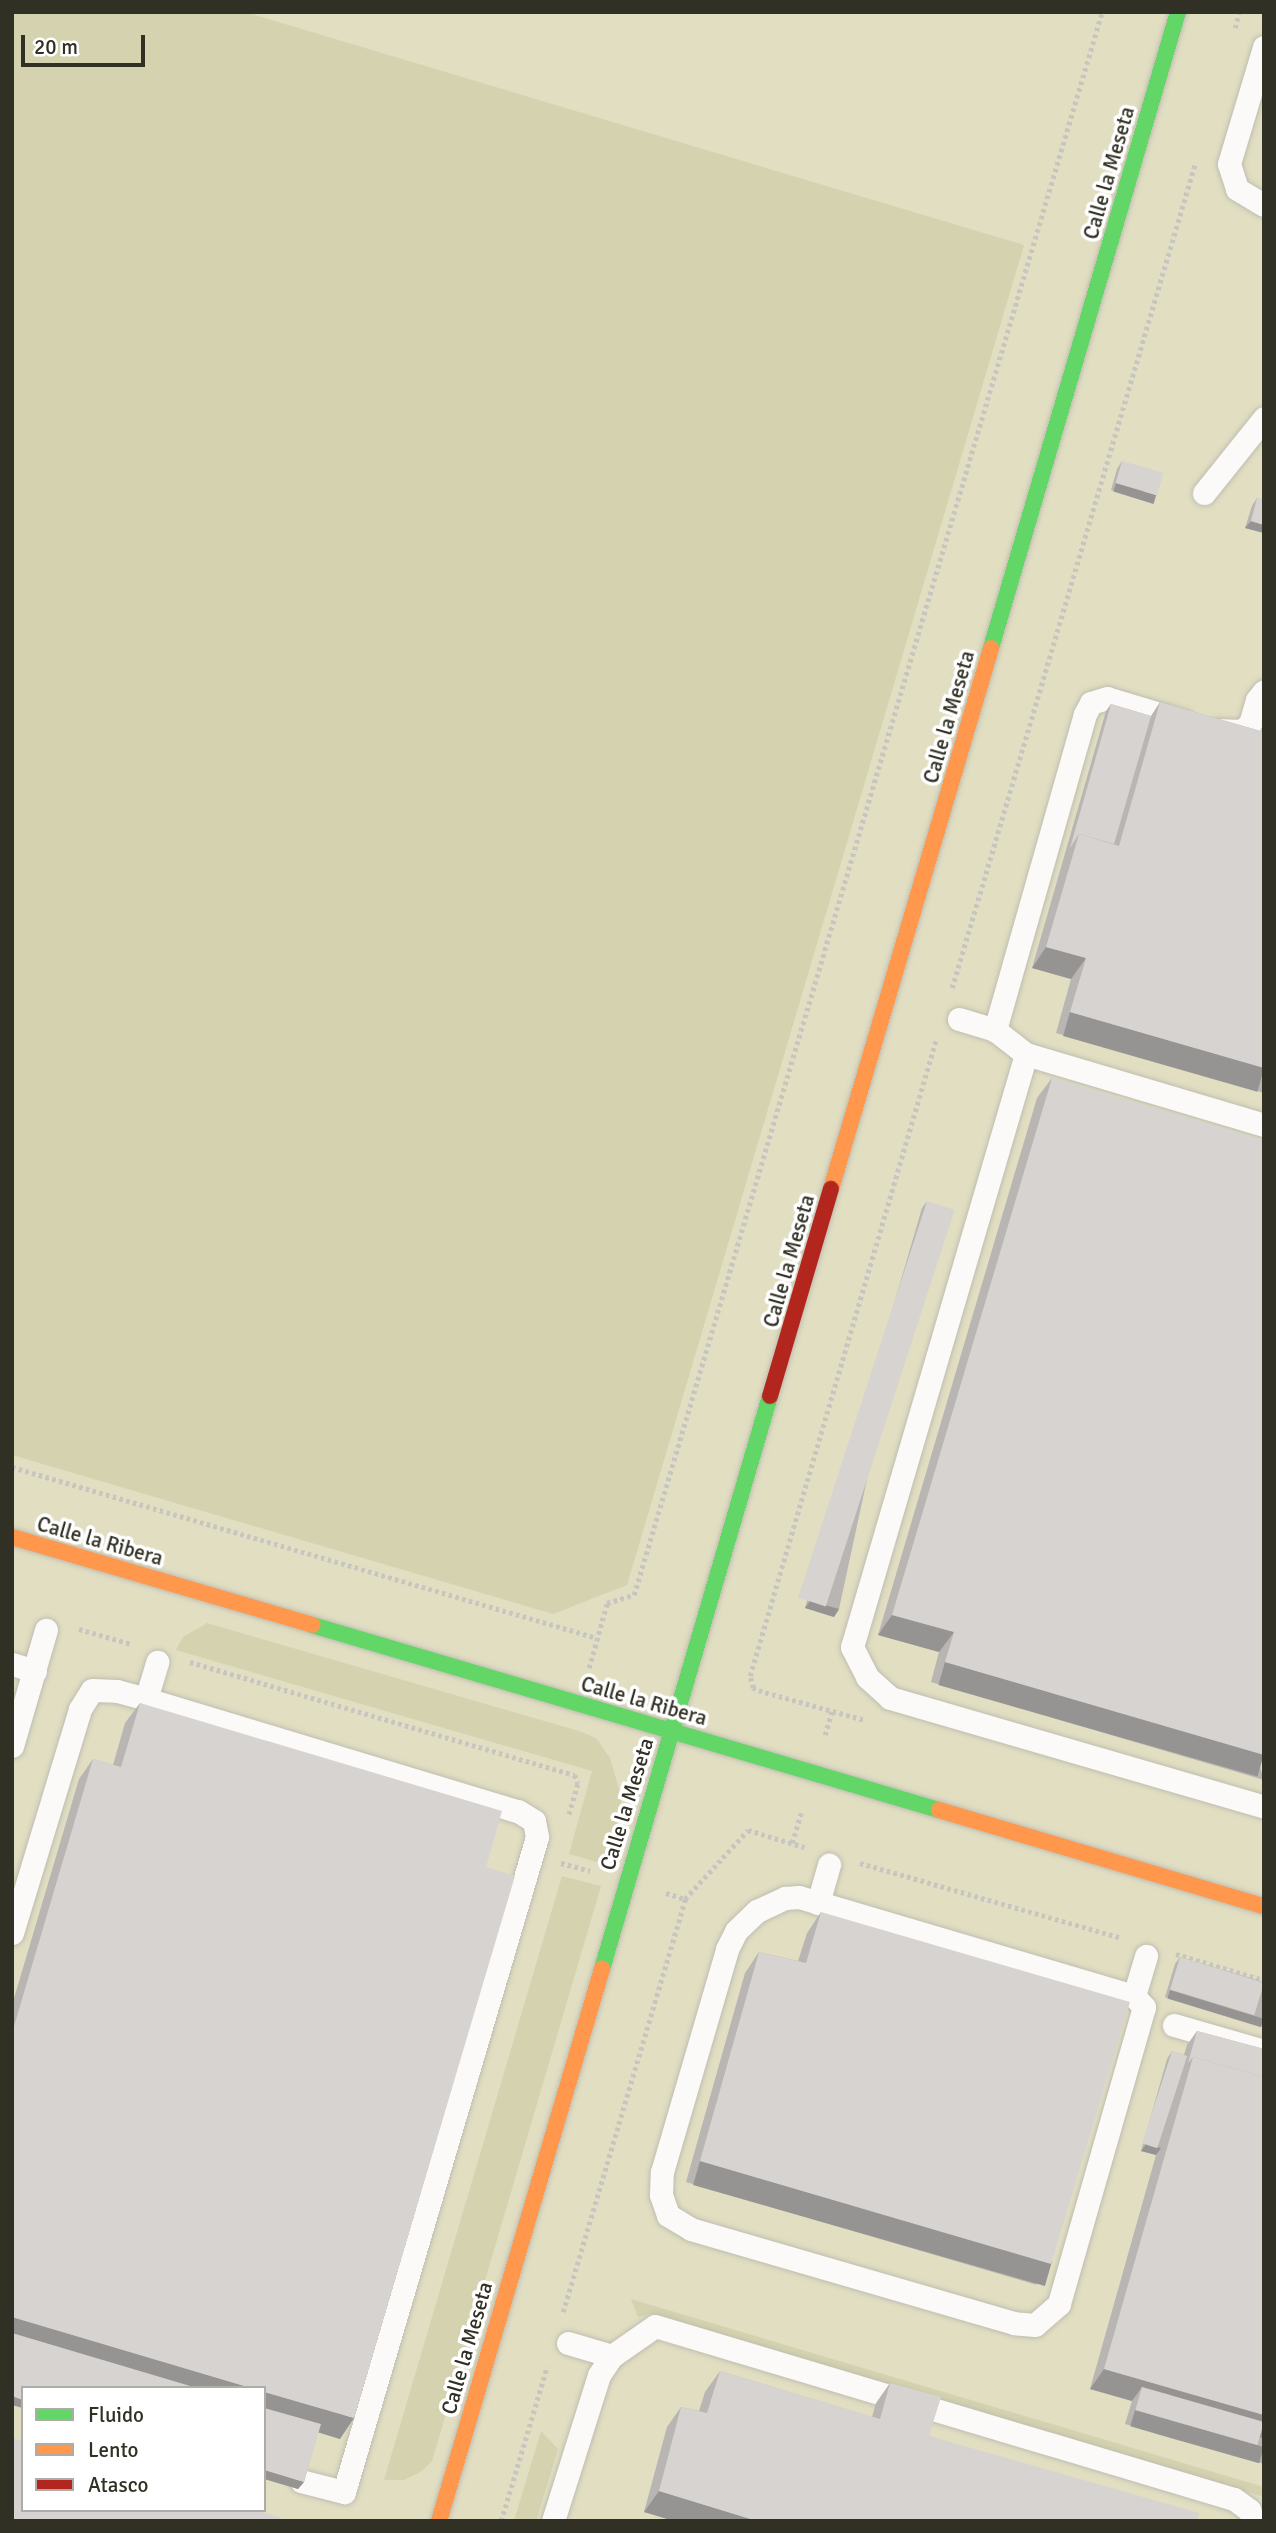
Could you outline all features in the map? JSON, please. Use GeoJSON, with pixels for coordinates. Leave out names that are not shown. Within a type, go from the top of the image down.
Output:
{"type":"FeatureCollection","features":[{"type":"Feature","properties":{"kind":"street","name":"Calle la Meseta"},"geometry":{"type":"LineString","coordinates":[[439,2521],[1178,12]]}},
{"type":"Feature","properties":{"kind":"street","name":"Calle la Ribera"},"geometry":{"type":"LineString","coordinates":[[12,1538],[1264,1906]]}},
{"type":"Feature","properties":{"kind":"lane"},"geometry":{"type":"LineString","coordinates":[[1264,47],[1229,164],[1237,189],[1264,205]]}},
{"type":"Feature","properties":{"kind":"lane"},"geometry":{"type":"LineString","coordinates":[[1204,493],[1264,418]]}},
{"type":"Feature","properties":{"kind":"lane"},"geometry":{"type":"LineString","coordinates":[[995,1030],[1085,714],[1091,703],[1107,698],[1224,732],[1241,731],[1250,724],[1257,699],[1264,691]]}},
{"type":"Feature","properties":{"kind":"lane"},"geometry":{"type":"LineString","coordinates":[[949,1016],[995,1030],[1026,1054],[1264,1125]]}},
{"type":"Feature","properties":{"kind":"lane"},"geometry":{"type":"LineString","coordinates":[[1026,1054],[852,1647],[867,1678],[890,1698],[982,1735],[1264,1807]]}},
{"type":"Feature","properties":{"kind":"lane"},"geometry":{"type":"LineString","coordinates":[[12,1746],[46,1630]]}},
{"type":"Feature","properties":{"kind":"lane"},"geometry":{"type":"LineString","coordinates":[[146,1699],[157,1662]]}},
{"type":"Feature","properties":{"kind":"lane"},"geometry":{"type":"LineString","coordinates":[[12,1664],[35,1671]]}},
{"type":"Feature","properties":{"kind":"lane"},"geometry":{"type":"LineString","coordinates":[[12,1933],[80,1709],[92,1690],[117,1690],[518,1811],[534,1821],[537,1837],[352,2495],[301,2481]]}},
{"type":"Feature","properties":{"kind":"lane"},"geometry":{"type":"LineString","coordinates":[[818,1903],[829,1865]]}},
{"type":"Feature","properties":{"kind":"lane"},"geometry":{"type":"LineString","coordinates":[[799,1897],[1133,1996],[1144,2007],[1143,2018],[1059,2304],[1035,2325],[1014,2323],[691,2229],[668,2215],[661,2195],[662,2172],[727,1949],[736,1931],[757,1911],[785,1898],[799,1897]]}},
{"type":"Feature","properties":{"kind":"lane"},"geometry":{"type":"LineString","coordinates":[[1133,1996],[1146,1955]]}},
{"type":"Feature","properties":{"kind":"lane"},"geometry":{"type":"LineString","coordinates":[[1174,2025],[1264,2051]]}},
{"type":"Feature","properties":{"kind":"lane"},"geometry":{"type":"LineString","coordinates":[[553,2521],[599,2375],[612,2356],[655,2326],[1234,2499],[1250,2510],[1254,2521]]}},
{"type":"Feature","properties":{"kind":"lane"},"geometry":{"type":"LineString","coordinates":[[568,2343],[612,2356]]}},
{"type":"Feature","properties":{"kind":"path"},"geometry":{"type":"LineString","coordinates":[[588,1672],[607,1603],[634,1595],[1102,12]]}},
{"type":"Feature","properties":{"kind":"path"},"geometry":{"type":"LineString","coordinates":[[1232,39],[1240,12]]}},
{"type":"Feature","properties":{"kind":"path"},"geometry":{"type":"LineString","coordinates":[[872,1723],[762,1692],[753,1688],[750,1676],[949,1016],[1196,159]]}},
{"type":"Feature","properties":{"kind":"path"},"geometry":{"type":"LineString","coordinates":[[12,1466],[597,1639]]}},
{"type":"Feature","properties":{"kind":"path"},"geometry":{"type":"LineString","coordinates":[[74,1628],[135,1646]]}},
{"type":"Feature","properties":{"kind":"path"},"geometry":{"type":"LineString","coordinates":[[186,1661],[575,1775],[578,1784],[566,1823]]}},
{"type":"Feature","properties":{"kind":"path"},"geometry":{"type":"LineString","coordinates":[[563,2313],[685,1899],[748,1830],[806,1847]]}},
{"type":"Feature","properties":{"kind":"path"},"geometry":{"type":"LineString","coordinates":[[858,1863],[1123,1938]]}},
{"type":"Feature","properties":{"kind":"path"},"geometry":{"type":"LineString","coordinates":[[1174,1953],[1264,1980]]}},
{"type":"Feature","properties":{"kind":"path"},"geometry":{"type":"LineString","coordinates":[[501,2521],[547,2365]]}},
{"type":"Feature","properties":{"kind":"shaded area"},"geometry":{"type":"Polygon","coordinates":[[[12,12],[1264,12],[1264,2521],[12,2521],[12,12]]]}},
{"type":"Feature","properties":{"kind":"shaded area"},"geometry":{"type":"Polygon","coordinates":[[[12,12],[245,12],[1024,245],[627,1585],[553,1614],[12,1455],[12,12]]]}},
{"type":"Feature","properties":{"kind":"shaded area"},"geometry":{"type":"Polygon","coordinates":[[[207,1623],[596,1738],[610,1758],[621,1796],[621,1818],[608,1865],[569,1854],[592,1771],[176,1650],[183,1637],[207,1623]]]}},
{"type":"Feature","properties":{"kind":"shaded area"},"geometry":{"type":"Polygon","coordinates":[[[562,1876],[601,1886],[432,2461],[422,2471],[404,2480],[384,2480],[562,1876]]]}},
{"type":"Feature","properties":{"kind":"shaded area"},"geometry":{"type":"Polygon","coordinates":[[[631,2299],[1264,2487],[1264,2497],[651,2314],[638,2317],[631,2299]]]}},
{"type":"Feature","properties":{"kind":"shaded area"},"geometry":{"type":"Polygon","coordinates":[[[541,2431],[558,2449],[536,2521],[514,2521],[541,2431]]]}},
{"type":"Feature","properties":{"kind":"building"},"geometry":{"type":"Polygon","coordinates":[[[1122,461],[1163,473],[1157,495],[1116,483],[1122,461]]]}},
{"type":"Feature","properties":{"kind":"building"},"geometry":{"type":"Polygon","coordinates":[[[1257,498],[1264,500],[1264,525],[1251,521],[1257,498]]]}},
{"type":"Feature","properties":{"kind":"building"},"geometry":{"type":"Polygon","coordinates":[[[1160,702],[1264,732],[1264,1068],[1070,1012],[1086,958],[1046,947],[1079,834],[1119,846],[1160,702]]]}},
{"type":"Feature","properties":{"kind":"building"},"geometry":{"type":"Polygon","coordinates":[[[1111,704],[1151,716],[1114,844],[1079,834],[1070,848],[1111,704]]]}},
{"type":"Feature","properties":{"kind":"building"},"geometry":{"type":"Polygon","coordinates":[[[1052,1078],[1264,1140],[1264,1755],[945,1662],[954,1632],[892,1615],[1052,1078]]]}},
{"type":"Feature","properties":{"kind":"building"},"geometry":{"type":"Polygon","coordinates":[[[927,1201],[955,1210],[826,1607],[798,1598],[927,1201]]]}},
{"type":"Feature","properties":{"kind":"building"},"geometry":{"type":"Polygon","coordinates":[[[140,1703],[502,1811],[486,1867],[515,1876],[354,2418],[266,2393],[266,2386],[244,2386],[12,2317],[12,2033],[93,1759],[121,1767],[140,1703]]]}},
{"type":"Feature","properties":{"kind":"building"},"geometry":{"type":"Polygon","coordinates":[[[821,1912],[1130,2002],[1051,2264],[700,2161],[759,1952],[806,1963],[821,1912]]]}},
{"type":"Feature","properties":{"kind":"building"},"geometry":{"type":"Polygon","coordinates":[[[1180,1957],[1264,1983],[1254,2015],[1170,1990],[1180,1957]]]}},
{"type":"Feature","properties":{"kind":"building"},"geometry":{"type":"Polygon","coordinates":[[[1197,2031],[1264,2049],[1264,2077],[1193,2057],[1188,2063],[1197,2031]]]}},
{"type":"Feature","properties":{"kind":"building"},"geometry":{"type":"Polygon","coordinates":[[[1172,2051],[1187,2056],[1157,2148],[1142,2143],[1172,2051]]]}},
{"type":"Feature","properties":{"kind":"building"},"geometry":{"type":"Polygon","coordinates":[[[1193,2057],[1264,2077],[1264,2415],[1104,2369],[1193,2057]]]}},
{"type":"Feature","properties":{"kind":"building"},"geometry":{"type":"Polygon","coordinates":[[[12,2333],[190,2386],[21,2386],[21,2399],[12,2396],[12,2333]]]}},
{"type":"Feature","properties":{"kind":"building"},"geometry":{"type":"Polygon","coordinates":[[[720,2371],[880,2419],[890,2383],[941,2397],[929,2436],[1199,2513],[1197,2521],[757,2521],[659,2491],[681,2407],[707,2413],[720,2371]]]}},
{"type":"Feature","properties":{"kind":"building"},"geometry":{"type":"Polygon","coordinates":[[[1142,2387],[1264,2422],[1257,2445],[1135,2410],[1142,2387]]]}},
{"type":"Feature","properties":{"kind":"building"},"geometry":{"type":"Polygon","coordinates":[[[266,2409],[321,2424],[304,2482],[266,2471],[266,2409]]]}},
{"type":"Feature","properties":{"kind":"building"},"geometry":{"type":"Polygon","coordinates":[[[12,2438],[21,2440],[21,2512],[262,2512],[281,2518],[280,2521],[12,2521],[12,2438]]]}},
{"type":"Feature","properties":{"kind":"traffic: fast"},"geometry":{"type":"LineString","coordinates":[[991,648],[1178,12]]}},
{"type":"Feature","properties":{"kind":"traffic: fast"},"geometry":{"type":"LineString","coordinates":[[602,1969],[770,1396]]}},
{"type":"Feature","properties":{"kind":"traffic: fast"},"geometry":{"type":"LineString","coordinates":[[312,1625],[939,1810]]}},
{"type":"Feature","properties":{"kind":"traffic: slow"},"geometry":{"type":"LineString","coordinates":[[831,1189],[991,648]]}},
{"type":"Feature","properties":{"kind":"traffic: slow"},"geometry":{"type":"LineString","coordinates":[[12,1537],[312,1625]]}},
{"type":"Feature","properties":{"kind":"traffic: slow"},"geometry":{"type":"LineString","coordinates":[[939,1810],[1264,1906]]}},
{"type":"Feature","properties":{"kind":"traffic: slow"},"geometry":{"type":"LineString","coordinates":[[439,2521],[602,1969]]}},
{"type":"Feature","properties":{"kind":"traffic: jam"},"geometry":{"type":"LineString","coordinates":[[770,1396],[831,1189]]}}]}
